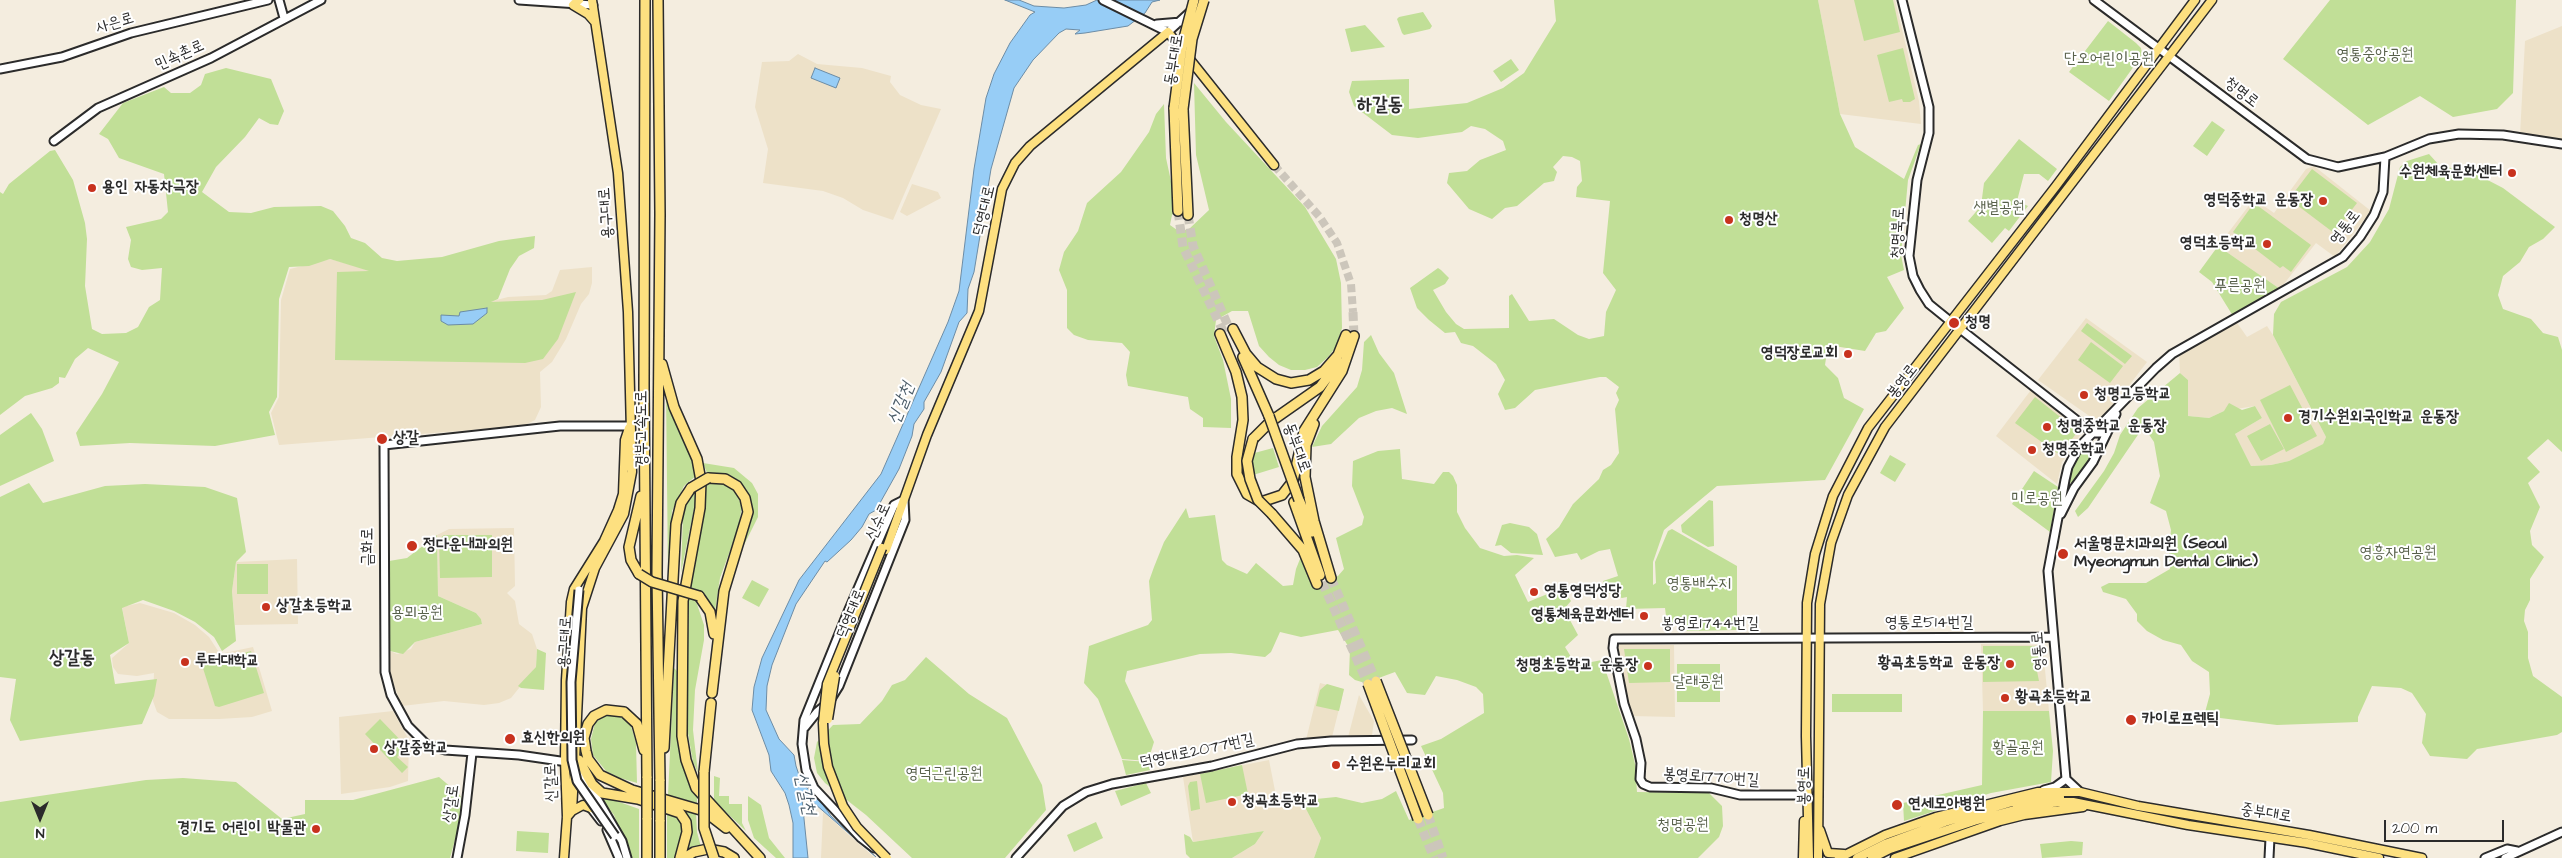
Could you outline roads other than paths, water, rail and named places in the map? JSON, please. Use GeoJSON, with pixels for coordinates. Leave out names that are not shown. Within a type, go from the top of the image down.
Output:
{"type":"FeatureCollection","features":[{"type":"Feature","properties":{"kind":"highway","name":"경부고속도로"},"geometry":{"type":"LineString","coordinates":[[645,0],[647,858]]}},
{"type":"Feature","properties":{"kind":"highway","name":"경부고속도로"},"geometry":{"type":"LineString","coordinates":[[658,0],[659,338],[657,573],[660,858]]}},
{"type":"Feature","properties":{"kind":"highway","name":"동부대로"},"geometry":{"type":"LineString","coordinates":[[1178,211],[1178,109],[1182,46],[1194,0]]}},
{"type":"Feature","properties":{"kind":"highway","name":"동부대로"},"geometry":{"type":"LineString","coordinates":[[1188,215],[1178,109],[1192,39],[1203,0]]}},
{"type":"Feature","properties":{"kind":"highway"},"geometry":{"type":"LineString","coordinates":[[1227,331],[1257,367],[1276,380],[1292,383],[1308,380],[1324,372],[1351,336]]}},
{"type":"Feature","properties":{"kind":"highway"},"geometry":{"type":"LineString","coordinates":[[1227,331],[1242,397],[1243,420],[1236,470],[1240,483],[1249,497],[1265,502],[1278,497],[1287,490],[1296,475],[1310,419],[1342,371],[1351,336]]}},
{"type":"Feature","properties":{"kind":"highway","name":"동부대로"},"geometry":{"type":"LineString","coordinates":[[1227,331],[1267,419],[1301,500],[1323,582],[1303,550],[1260,503],[1254,493],[1247,461],[1253,439],[1267,419]]}},
{"type":"Feature","properties":{"kind":"highway"},"geometry":{"type":"LineString","coordinates":[[1267,419],[1308,398],[1326,382],[1340,360],[1351,336]]}},
{"type":"Feature","properties":{"kind":"highway"},"geometry":{"type":"LineString","coordinates":[[659,338],[669,391],[697,459],[701,481],[700,508],[683,601],[682,736],[686,760],[696,788],[760,858]]}},
{"type":"Feature","properties":{"kind":"highway"},"geometry":{"type":"LineString","coordinates":[[1301,500],[1304,440]]}},
{"type":"Feature","properties":{"kind":"highway"},"geometry":{"type":"LineString","coordinates":[[645,461],[640,503],[629,548],[630,560],[640,574],[658,584],[699,596],[708,607],[714,626],[715,669]]}},
{"type":"Feature","properties":{"kind":"highway"},"geometry":{"type":"LineString","coordinates":[[660,781],[668,710],[676,524],[681,503],[691,488],[708,478],[725,479],[737,486],[745,498],[748,512],[725,583],[712,693]]}},
{"type":"Feature","properties":{"kind":"highway"},"geometry":{"type":"LineString","coordinates":[[1418,819],[1372,683],[1428,815]]}},
{"type":"Feature","properties":{"kind":"highway"},"geometry":{"type":"LineString","coordinates":[[711,703],[704,772],[704,828],[714,858]]}},
{"type":"Feature","properties":{"kind":"highway"},"geometry":{"type":"LineString","coordinates":[[647,766],[640,730],[630,715],[613,709],[600,712],[590,720],[584,738],[586,751],[588,759],[600,775],[624,788],[704,811],[760,858]]}},
{"type":"Feature","properties":{"kind":"highway"},"geometry":{"type":"LineString","coordinates":[[577,761],[592,784],[602,793],[633,798],[680,813],[686,822],[687,832],[680,858]]}},
{"type":"Feature","properties":{"kind":"highway"},"geometry":{"type":"LineString","coordinates":[[684,858],[694,852],[708,849],[719,850],[733,858]]}},
{"type":"Feature","properties":{"kind":"main road","name":"봉영로"},"geometry":{"type":"LineString","coordinates":[[1809,858],[1805,638],[1810,581],[1820,534],[1833,496],[1868,428],[2056,186],[2194,0]]}},
{"type":"Feature","properties":{"kind":"main road","name":"봉영로"},"geometry":{"type":"LineString","coordinates":[[1818,855],[1819,638],[1825,568],[1840,514],[1848,494],[1885,427],[2212,0]]}},
{"type":"Feature","properties":{"kind":"main road"},"geometry":{"type":"LineString","coordinates":[[576,2],[595,22]]}},
{"type":"Feature","properties":{"kind":"main road","name":"용구대로"},"geometry":{"type":"LineString","coordinates":[[570,814],[577,761],[576,741],[582,608],[594,568],[619,526],[626,507],[632,472],[628,312],[618,173],[593,2]]}},
{"type":"Feature","properties":{"kind":"main road"},"geometry":{"type":"LineString","coordinates":[[1168,32],[1274,165]]}},
{"type":"Feature","properties":{"kind":"main road","name":"덕영대로"},"geometry":{"type":"LineString","coordinates":[[904,500],[927,435],[979,311],[1000,200],[1015,163],[1041,135],[1168,32]]}},
{"type":"Feature","properties":{"kind":"main road","name":"용구대로"},"geometry":{"type":"LineString","coordinates":[[576,589],[589,562],[604,541],[623,494],[625,440],[630,426]]}},
{"type":"Feature","properties":{"kind":"main road","name":"신수로"},"geometry":{"type":"LineString","coordinates":[[887,858],[857,827],[844,806],[828,767],[823,723],[827,684],[904,500]]}},
{"type":"Feature","properties":{"kind":"main road","name":"신수로"},"geometry":{"type":"LineString","coordinates":[[884,549],[833,683],[829,705],[828,738],[832,765],[846,801],[858,820],[894,858]]}},
{"type":"Feature","properties":{"kind":"main road","name":"신갈로"},"geometry":{"type":"LineString","coordinates":[[564,858],[570,814],[564,760],[566,680],[576,589]]}},
{"type":"Feature","properties":{"kind":"main road","name":"중부대로"},"geometry":{"type":"LineString","coordinates":[[1843,856],[1884,835],[1936,817],[2038,792],[2080,792],[2208,828],[2379,858]]}},
{"type":"Feature","properties":{"kind":"main road","name":"중부대로"},"geometry":{"type":"LineString","coordinates":[[1857,858],[1885,844],[2012,802],[2056,797],[2104,800]]}},
{"type":"Feature","properties":{"kind":"main road","name":"중부대로"},"geometry":{"type":"LineString","coordinates":[[1872,858],[1890,849],[1974,821],[2014,810],[2057,802],[2073,802],[2090,806],[2210,819],[2309,835],[2422,858]]}},
{"type":"Feature","properties":{"kind":"main road"},"geometry":{"type":"LineString","coordinates":[[570,814],[583,805],[591,808]]}},
{"type":"Feature","properties":{"kind":"main road","name":"중부대로"},"geometry":{"type":"LineString","coordinates":[[1895,858],[2000,821],[2024,815],[2090,806]]}},
{"type":"Feature","properties":{"kind":"main road"},"geometry":{"type":"LineString","coordinates":[[1803,858],[1804,820],[1808,816]]}},
{"type":"Feature","properties":{"kind":"main road"},"geometry":{"type":"LineString","coordinates":[[2208,828],[2210,819]]}},
{"type":"Feature","properties":{"kind":"main road"},"geometry":{"type":"LineString","coordinates":[[1818,828],[1823,833],[1825,848],[1828,853],[1843,856]]}},
{"type":"Feature","properties":{"kind":"main road"},"geometry":{"type":"LineString","coordinates":[[1809,831],[1814,835],[1813,851],[1818,855]]}},
{"type":"Feature","properties":{"kind":"street","name":"사은로"},"geometry":{"type":"LineString","coordinates":[[0,69],[62,57],[131,33],[268,0]]}},
{"type":"Feature","properties":{"kind":"street"},"geometry":{"type":"LineString","coordinates":[[279,0],[284,18]]}},
{"type":"Feature","properties":{"kind":"street","name":"민속촌로"},"geometry":{"type":"LineString","coordinates":[[54,141],[98,108],[211,58],[321,0]]}},
{"type":"Feature","properties":{"kind":"street"},"geometry":{"type":"LineString","coordinates":[[518,0],[593,2]]}},
{"type":"Feature","properties":{"kind":"street"},"geometry":{"type":"LineString","coordinates":[[1104,0],[1168,32]]}},
{"type":"Feature","properties":{"kind":"street","name":"덕영대로"},"geometry":{"type":"LineString","coordinates":[[1168,32],[1203,0]]}},
{"type":"Feature","properties":{"kind":"street","name":"청명북로"},"geometry":{"type":"LineString","coordinates":[[1902,0],[1929,107],[1929,133],[1917,180],[1909,256],[1920,290],[1929,304],[2093,433]]}},
{"type":"Feature","properties":{"kind":"street","name":"청명로"},"geometry":{"type":"LineString","coordinates":[[2094,0],[2307,159],[2338,167],[2385,157]]}},
{"type":"Feature","properties":{"kind":"street"},"geometry":{"type":"LineString","coordinates":[[1153,24],[1181,22]]}},
{"type":"Feature","properties":{"kind":"street"},"geometry":{"type":"LineString","coordinates":[[2385,157],[2429,139],[2459,134],[2498,134],[2562,144]]}},
{"type":"Feature","properties":{"kind":"street","name":"영통로"},"geometry":{"type":"LineString","coordinates":[[2066,779],[2052,637],[2048,571],[2065,480],[2073,457],[2085,440],[2172,354],[2343,257],[2360,237],[2374,215],[2382,192],[2385,157]]}},
{"type":"Feature","properties":{"kind":"street","name":"영통로"},"geometry":{"type":"LineString","coordinates":[[2058,517],[2099,450],[2118,409]]}},
{"type":"Feature","properties":{"kind":"street","name":"금화로"},"geometry":{"type":"LineString","coordinates":[[577,761],[472,753],[435,748],[419,739],[408,726],[389,688],[385,672],[384,445],[560,426],[630,426]]}},
{"type":"Feature","properties":{"kind":"street"},"geometry":{"type":"LineString","coordinates":[[2093,433],[2100,435],[2107,433]]}},
{"type":"Feature","properties":{"kind":"street"},"geometry":{"type":"LineString","coordinates":[[2085,440],[2096,442],[2099,450]]}},
{"type":"Feature","properties":{"kind":"street"},"geometry":{"type":"LineString","coordinates":[[2065,480],[2069,485],[2077,484]]}},
{"type":"Feature","properties":{"kind":"street","name":"덕영대로"},"geometry":{"type":"LineString","coordinates":[[805,727],[817,712],[829,702],[839,686],[905,520],[904,500],[894,505],[880,535],[804,720],[805,727],[802,744],[804,761],[814,788],[860,838],[887,858]]}},
{"type":"Feature","properties":{"kind":"street","name":"용구대로"},"geometry":{"type":"LineString","coordinates":[[576,589],[571,682],[572,760],[577,781],[615,836],[620,858]]}},
{"type":"Feature","properties":{"kind":"street","name":"영통로514번길"},"geometry":{"type":"LineString","coordinates":[[1805,638],[2052,637]]}},
{"type":"Feature","properties":{"kind":"street","name":"봉영로1744번길"},"geometry":{"type":"LineString","coordinates":[[1614,639],[1805,638]]}},
{"type":"Feature","properties":{"kind":"street","name":"봉영로1770번길"},"geometry":{"type":"LineString","coordinates":[[1614,639],[1613,648],[1624,704],[1636,739],[1641,764],[1640,779],[1643,784],[1650,787],[1711,788],[1740,795],[1808,795]]}},
{"type":"Feature","properties":{"kind":"street","name":"덕영대로2077번길"},"geometry":{"type":"LineString","coordinates":[[1016,858],[1062,806],[1086,792],[1112,784],[1212,766],[1296,744],[1331,741],[1412,740]]}},
{"type":"Feature","properties":{"kind":"street","name":"상갈로"},"geometry":{"type":"LineString","coordinates":[[457,858],[465,815],[472,753]]}},
{"type":"Feature","properties":{"kind":"street"},"geometry":{"type":"LineString","coordinates":[[577,761],[584,777],[622,842],[627,858]]}},
{"type":"Feature","properties":{"kind":"street"},"geometry":{"type":"LineString","coordinates":[[584,777],[591,808],[608,831],[620,858]]}},
{"type":"Feature","properties":{"kind":"street"},"geometry":{"type":"LineString","coordinates":[[2038,792],[2055,787],[2066,779],[2080,792]]}},
{"type":"Feature","properties":{"kind":"street"},"geometry":{"type":"LineString","coordinates":[[2505,858],[2562,832]]}},
{"type":"Feature","properties":{"kind":"street"},"geometry":{"type":"LineString","coordinates":[[2269,858],[2270,838]]}},
{"type":"Feature","properties":{"kind":"street"},"geometry":{"type":"LineString","coordinates":[[2485,858],[2507,849],[2513,854]]}},
{"type":"Feature","properties":{"kind":"water","name":"신갈천"},"geometry":{"type":"Polygon","coordinates":[[[1005,0],[1019,0],[1034,6],[1064,8],[1086,5],[1097,0],[1160,0],[1152,2],[1145,13],[1128,26],[1075,34],[1080,30],[1066,29],[1059,33],[1033,60],[1014,88],[991,169],[974,272],[968,289],[967,313],[959,322],[941,372],[924,402],[924,409],[914,424],[912,436],[899,469],[876,510],[869,514],[862,527],[851,540],[827,562],[825,561],[796,604],[772,665],[767,686],[766,710],[779,739],[794,755],[802,784],[816,795],[831,816],[876,857],[807,797],[802,799],[808,858],[793,858],[793,823],[789,805],[785,793],[771,771],[769,755],[752,710],[754,687],[762,658],[799,580],[881,474],[948,322],[959,291],[974,169],[986,98],[994,74],[1010,43],[1030,15],[1035,12],[1005,0]]]}},
{"type":"Feature","properties":{"kind":"water"},"geometry":{"type":"Polygon","coordinates":[[[815,68],[840,78],[836,88],[811,78],[815,68]]]}},
{"type":"Feature","properties":{"kind":"water"},"geometry":{"type":"Polygon","coordinates":[[[487,308],[487,313],[473,324],[448,325],[441,321],[441,315],[459,316],[460,312],[487,308]]]}},
{"type":"Feature","properties":{"kind":"tunnel"},"geometry":{"type":"LineString","coordinates":[[1274,165],[1319,216],[1337,243],[1351,284],[1353,312]]}},
{"type":"Feature","properties":{"kind":"tunnel"},"geometry":{"type":"LineString","coordinates":[[1178,211],[1183,247],[1224,333]]}},
{"type":"Feature","properties":{"kind":"tunnel"},"geometry":{"type":"LineString","coordinates":[[1188,215],[1193,246],[1230,330]]}},
{"type":"Feature","properties":{"kind":"tunnel"},"geometry":{"type":"LineString","coordinates":[[1353,312],[1354,336]]}},
{"type":"Feature","properties":{"kind":"tunnel"},"geometry":{"type":"LineString","coordinates":[[1331,578],[1376,681]]}},
{"type":"Feature","properties":{"kind":"tunnel"},"geometry":{"type":"LineString","coordinates":[[1322,582],[1368,684]]}},
{"type":"Feature","properties":{"kind":"tunnel"},"geometry":{"type":"LineString","coordinates":[[1428,815],[1443,858]]}},
{"type":"Feature","properties":{"kind":"tunnel"},"geometry":{"type":"LineString","coordinates":[[1418,819],[1434,858]]}},
{"type":"Feature","properties":{"kind":"place","name":"수원체육문화센터"},"geometry":{"type":"Point","coordinates":[2512,173]}},
{"type":"Feature","properties":{"kind":"place","name":"용인 자동차극장"},"geometry":{"type":"Point","coordinates":[92,188]}},
{"type":"Feature","properties":{"kind":"place","name":"영덕중학교 운동장"},"geometry":{"type":"Point","coordinates":[2323,201]}},
{"type":"Feature","properties":{"kind":"place","name":"청명산"},"geometry":{"type":"Point","coordinates":[1729,220]}},
{"type":"Feature","properties":{"kind":"place","name":"영덕초등학교"},"geometry":{"type":"Point","coordinates":[2267,244]}},
{"type":"Feature","properties":{"kind":"place","name":"청명"},"geometry":{"type":"Point","coordinates":[1954,323]}},
{"type":"Feature","properties":{"kind":"place","name":"영덕장로교회"},"geometry":{"type":"Point","coordinates":[1848,354]}},
{"type":"Feature","properties":{"kind":"place","name":"청명고등학교"},"geometry":{"type":"Point","coordinates":[2084,395]}},
{"type":"Feature","properties":{"kind":"place","name":"경기수원외국인학교 운동장"},"geometry":{"type":"Point","coordinates":[2288,418]}},
{"type":"Feature","properties":{"kind":"place","name":"청명중학교 운동장"},"geometry":{"type":"Point","coordinates":[2047,427]}},
{"type":"Feature","properties":{"kind":"place","name":"상갈"},"geometry":{"type":"Point","coordinates":[382,439]}},
{"type":"Feature","properties":{"kind":"place","name":"청명중학교"},"geometry":{"type":"Point","coordinates":[2032,450]}},
{"type":"Feature","properties":{"kind":"place","name":"정다운내과의원"},"geometry":{"type":"Point","coordinates":[412,546]}},
{"type":"Feature","properties":{"kind":"place","name":"서울명문치과의원 (Seoul Myeongmun Dental Clinic)"},"geometry":{"type":"Point","coordinates":[2063,554]}},
{"type":"Feature","properties":{"kind":"place","name":"영통영덕성당"},"geometry":{"type":"Point","coordinates":[1534,592]}},
{"type":"Feature","properties":{"kind":"place","name":"상갈초등학교"},"geometry":{"type":"Point","coordinates":[266,607]}},
{"type":"Feature","properties":{"kind":"place","name":"영통체육문화센터"},"geometry":{"type":"Point","coordinates":[1644,616]}},
{"type":"Feature","properties":{"kind":"place","name":"루터대학교"},"geometry":{"type":"Point","coordinates":[185,662]}},
{"type":"Feature","properties":{"kind":"place","name":"황곡초등학교 운동장"},"geometry":{"type":"Point","coordinates":[2010,664]}},
{"type":"Feature","properties":{"kind":"place","name":"청명초등학교 운동장"},"geometry":{"type":"Point","coordinates":[1648,666]}},
{"type":"Feature","properties":{"kind":"place","name":"황곡초등학교"},"geometry":{"type":"Point","coordinates":[2005,698]}},
{"type":"Feature","properties":{"kind":"place","name":"카이로프렉틱"},"geometry":{"type":"Point","coordinates":[2131,720]}},
{"type":"Feature","properties":{"kind":"place","name":"효신한의원"},"geometry":{"type":"Point","coordinates":[510,739]}},
{"type":"Feature","properties":{"kind":"place","name":"상갈중학교"},"geometry":{"type":"Point","coordinates":[374,749]}},
{"type":"Feature","properties":{"kind":"place","name":"수원온누리교회"},"geometry":{"type":"Point","coordinates":[1336,765]}},
{"type":"Feature","properties":{"kind":"place","name":"청곡초등학교"},"geometry":{"type":"Point","coordinates":[1232,802]}},
{"type":"Feature","properties":{"kind":"place","name":"연세모아병원"},"geometry":{"type":"Point","coordinates":[1897,805]}},
{"type":"Feature","properties":{"kind":"place","name":"경기도 어린이 박물관"},"geometry":{"type":"Point","coordinates":[316,829]}},
{"type":"Feature","properties":{"kind":"district","name":"하갈동"},"geometry":{"type":"Point","coordinates":[1380,106]}},
{"type":"Feature","properties":{"kind":"district","name":"상갈동"},"geometry":{"type":"Point","coordinates":[72,659]}},
{"type":"Feature","properties":{"kind":"park label","name":"영통중앙공원"},"geometry":{"type":"Point","coordinates":[2375,56]}},
{"type":"Feature","properties":{"kind":"park label","name":"단오어린이공원"},"geometry":{"type":"Point","coordinates":[2109,60]}},
{"type":"Feature","properties":{"kind":"park label","name":"샛별공원"},"geometry":{"type":"Point","coordinates":[1999,209]}},
{"type":"Feature","properties":{"kind":"park label","name":"푸른공원"},"geometry":{"type":"Point","coordinates":[2240,287]}},
{"type":"Feature","properties":{"kind":"park label","name":"미로공원"},"geometry":{"type":"Point","coordinates":[2037,500]}},
{"type":"Feature","properties":{"kind":"park label","name":"영흥자연공원"},"geometry":{"type":"Point","coordinates":[2398,554]}},
{"type":"Feature","properties":{"kind":"park label","name":"영통배수지"},"geometry":{"type":"Point","coordinates":[1699,585]}},
{"type":"Feature","properties":{"kind":"park label","name":"용뫼공원"},"geometry":{"type":"Point","coordinates":[417,614]}},
{"type":"Feature","properties":{"kind":"park label","name":"달래공원"},"geometry":{"type":"Point","coordinates":[1698,683]}},
{"type":"Feature","properties":{"kind":"park label","name":"황골공원"},"geometry":{"type":"Point","coordinates":[2018,749]}},
{"type":"Feature","properties":{"kind":"park label","name":"영덕근린공원"},"geometry":{"type":"Point","coordinates":[944,775]}},
{"type":"Feature","properties":{"kind":"park label","name":"청명공원"},"geometry":{"type":"Point","coordinates":[1683,826]}}]}
